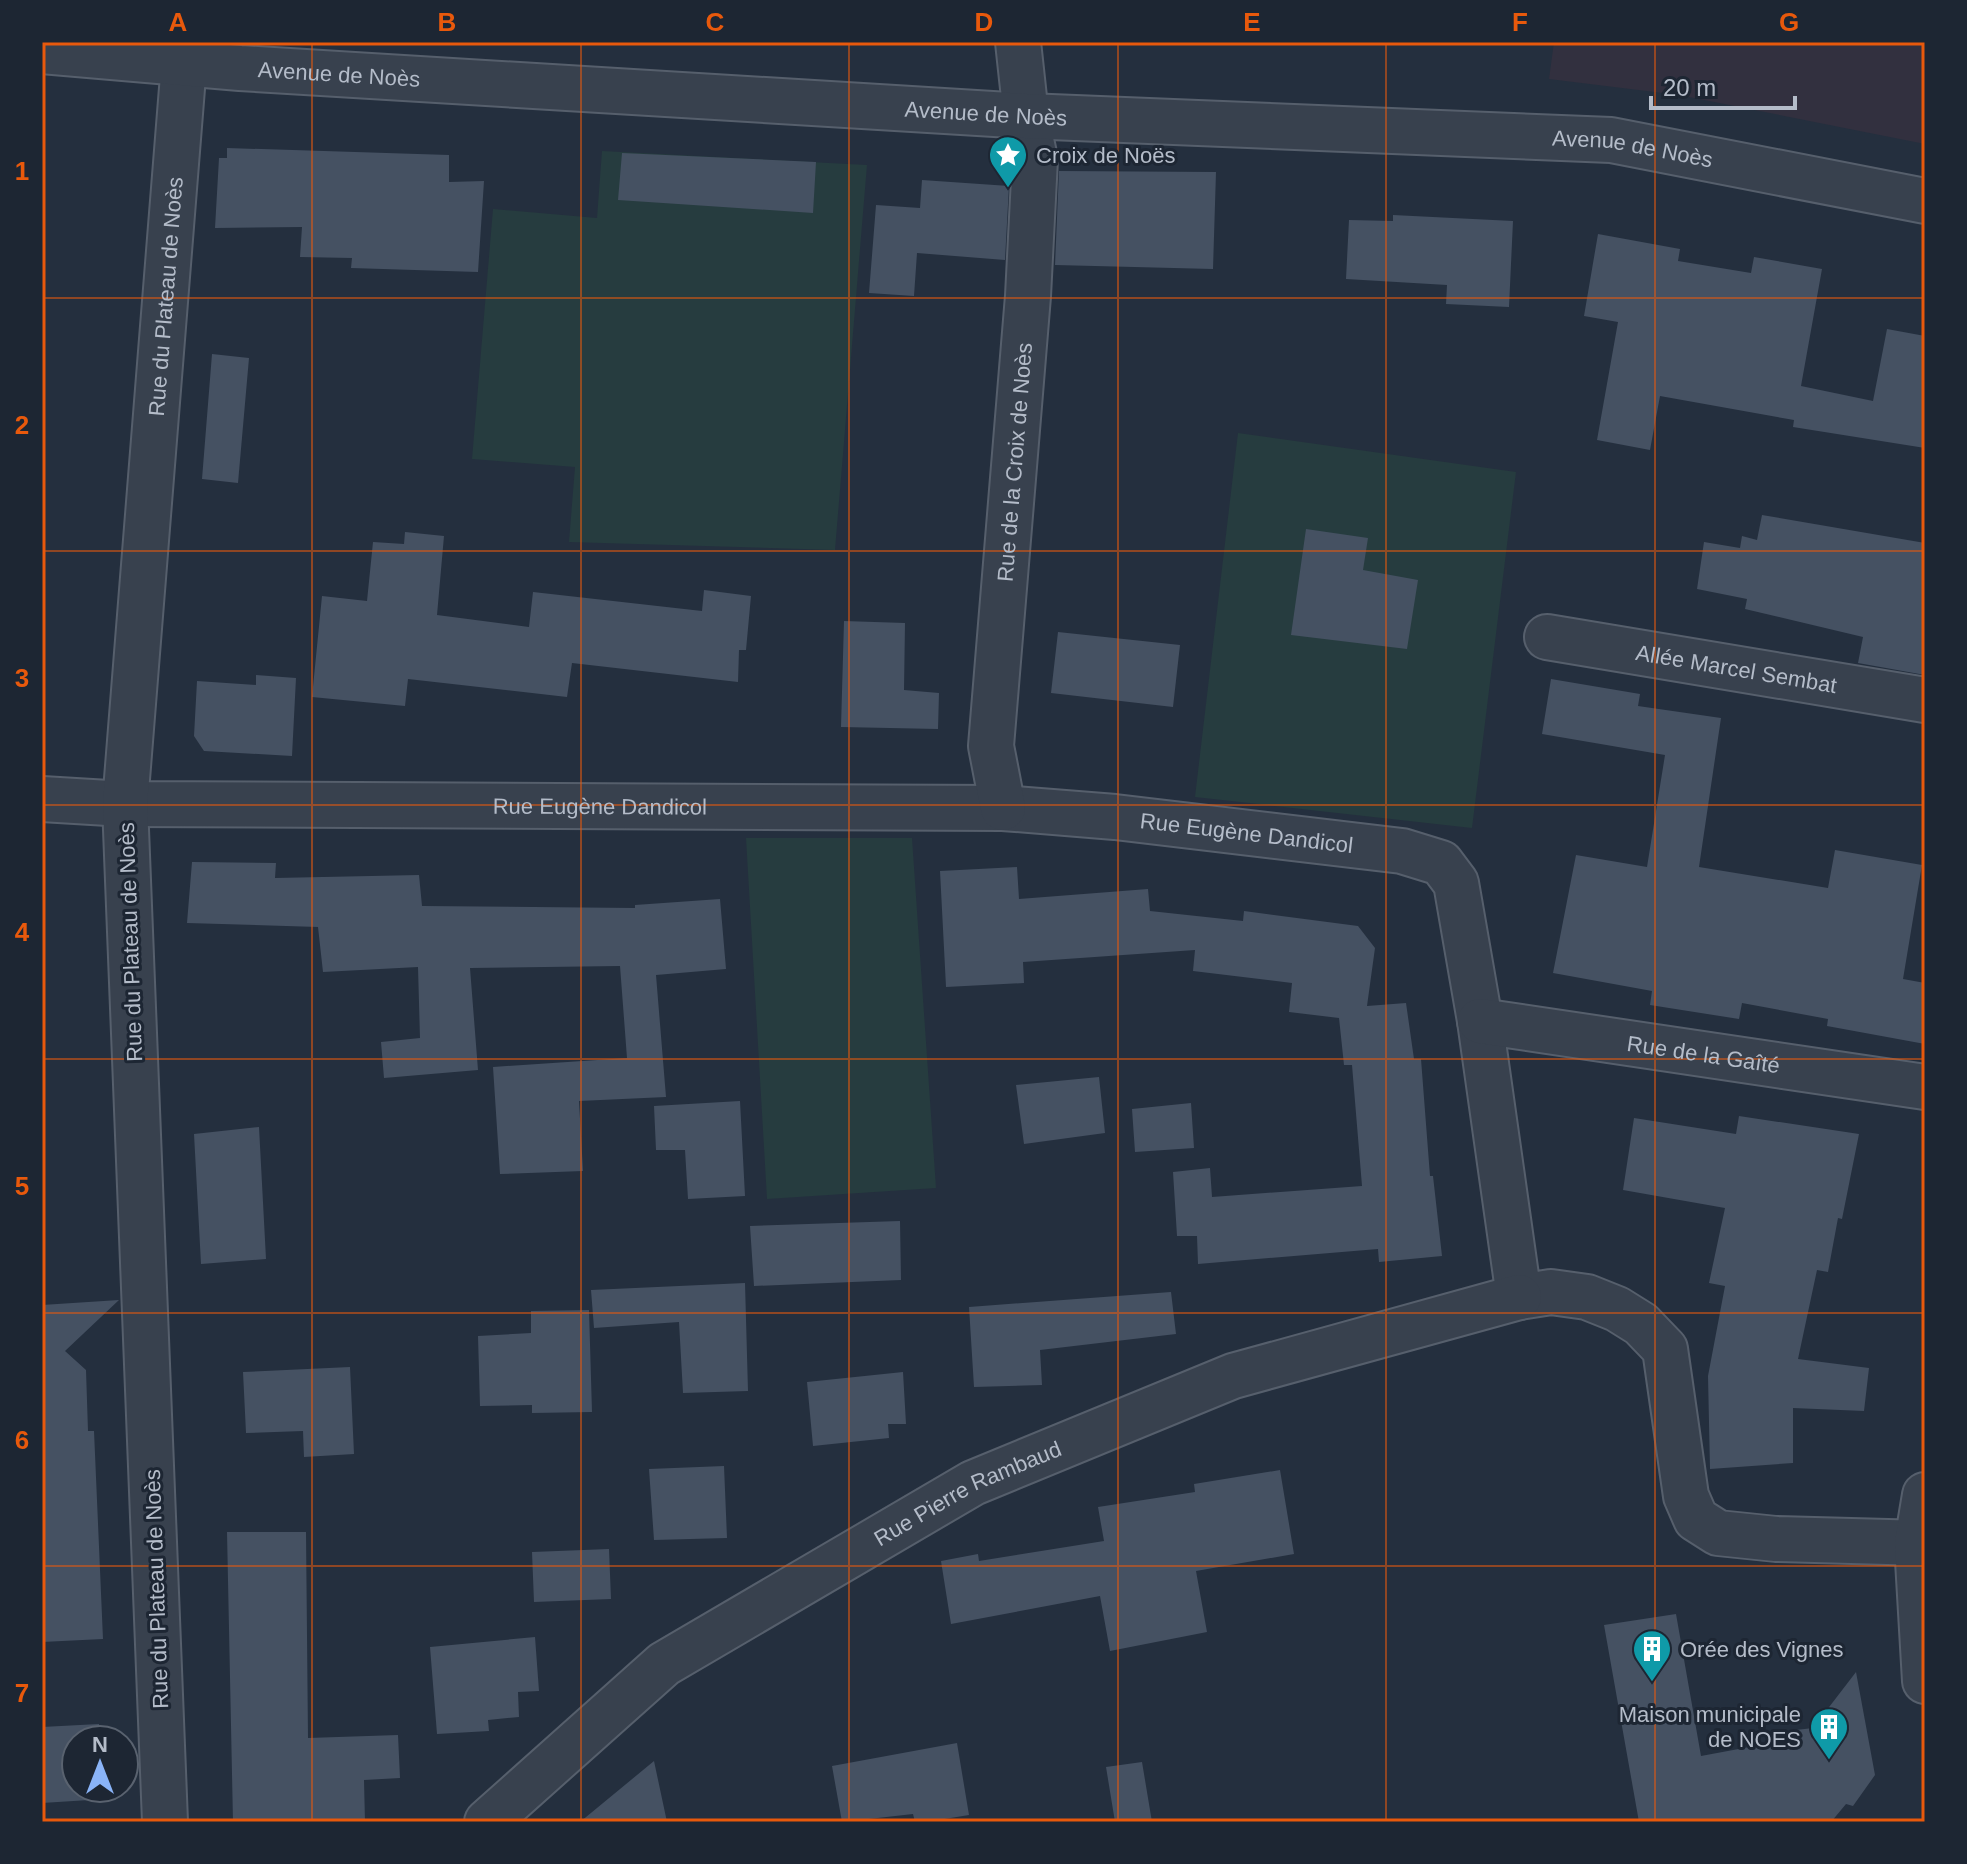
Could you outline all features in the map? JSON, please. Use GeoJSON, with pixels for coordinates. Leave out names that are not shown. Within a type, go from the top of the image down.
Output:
{"type":"FeatureCollection","features":[{"type":"Feature","properties":{"kind":"street","name":"Rue de la Croix de Noès"},"geometry":{"type":"LineString","coordinates":[[1003,808],[991,746],[1028,296],[1035,159],[1026,116],[1018,42]]}},
{"type":"Feature","properties":{"kind":"street","name":"Avenue de Noès"},"geometry":{"type":"LineString","coordinates":[[42,51],[184,63],[1026,116],[1611,140],[1925,201]]}},
{"type":"Feature","properties":{"kind":"street","name":"Rue du Plateau de Noès"},"geometry":{"type":"LineString","coordinates":[[165,1822],[125,804],[184,63]]}},
{"type":"Feature","properties":{"kind":"street","name":"Allée Marcel Sembat"},"geometry":{"type":"LineString","coordinates":[[1547,637],[1925,700]]}},
{"type":"Feature","properties":{"kind":"street","name":"Rue Eugène Dandicol"},"geometry":{"type":"LineString","coordinates":[[42,799],[125,804],[1003,808],[1115,817],[1402,851],[1441,863],[1456,883],[1480,1021],[1519,1297]]}},
{"type":"Feature","properties":{"kind":"street","name":"Rue de la Gaîté"},"geometry":{"type":"LineString","coordinates":[[1480,1021],[1925,1087]]}},
{"type":"Feature","properties":{"kind":"street"},"geometry":{"type":"LineString","coordinates":[[1519,1297],[1551,1292],[1587,1297],[1617,1309],[1641,1324],[1665,1349],[1686,1496],[1696,1519],[1718,1533],[1776,1539],[1921,1543]]}},
{"type":"Feature","properties":{"kind":"street","name":"Rue Pierre Rambaud"},"geometry":{"type":"LineString","coordinates":[[487,1822],[664,1664],[973,1483],[1233,1376],[1519,1297]]}},
{"type":"Feature","properties":{"kind":"street"},"geometry":{"type":"LineString","coordinates":[[1925,1495],[1921,1543],[1925,1681]]}},
{"type":"Feature","properties":{"kind":"shaded area"},"geometry":{"type":"Polygon","coordinates":[[[1554,42],[1925,42],[1925,144],[1679,95],[1549,79],[1554,42]]]}},
{"type":"Feature","properties":{"kind":"green space"},"geometry":{"type":"Polygon","coordinates":[[[602,151],[867,165],[835,550],[569,542],[575,467],[472,459],[493,209],[597,218],[602,151]]]}},
{"type":"Feature","properties":{"kind":"green space"},"geometry":{"type":"Polygon","coordinates":[[[1238,433],[1516,472],[1472,828],[1195,797],[1238,433]]]}},
{"type":"Feature","properties":{"kind":"green space"},"geometry":{"type":"Polygon","coordinates":[[[746,838],[912,838],[936,1188],[767,1199],[746,838]]]}},
{"type":"Feature","properties":{"kind":"building"},"geometry":{"type":"Polygon","coordinates":[[[227,148],[449,155],[449,182],[484,181],[478,272],[351,268],[352,258],[300,257],[302,227],[215,228],[219,158],[227,158],[227,148]]]}},
{"type":"Feature","properties":{"kind":"building"},"geometry":{"type":"Polygon","coordinates":[[[622,153],[816,162],[813,213],[618,200],[622,153]]]}},
{"type":"Feature","properties":{"kind":"building"},"geometry":{"type":"Polygon","coordinates":[[[1059,171],[1216,172],[1213,269],[1055,265],[1059,171]]]}},
{"type":"Feature","properties":{"kind":"building"},"geometry":{"type":"Polygon","coordinates":[[[922,180],[1009,186],[1005,260],[917,253],[914,296],[869,293],[876,205],[920,208],[922,180]]]}},
{"type":"Feature","properties":{"kind":"building"},"geometry":{"type":"Polygon","coordinates":[[[1393,215],[1513,221],[1509,307],[1446,304],[1447,285],[1346,279],[1349,220],[1393,221],[1393,215]]]}},
{"type":"Feature","properties":{"kind":"building"},"geometry":{"type":"Polygon","coordinates":[[[1598,234],[1680,249],[1678,261],[1751,273],[1754,257],[1822,269],[1801,386],[1873,401],[1887,329],[1925,336],[1925,448],[1793,427],[1794,420],[1660,396],[1650,450],[1597,440],[1618,322],[1584,316],[1598,234]]]}},
{"type":"Feature","properties":{"kind":"building"},"geometry":{"type":"Polygon","coordinates":[[[212,354],[249,358],[238,483],[202,479],[212,354]]]}},
{"type":"Feature","properties":{"kind":"building"},"geometry":{"type":"Polygon","coordinates":[[[1762,515],[1925,543],[1925,675],[1858,663],[1863,637],[1745,609],[1747,599],[1697,589],[1704,542],[1740,548],[1742,536],[1757,540],[1762,515]]]}},
{"type":"Feature","properties":{"kind":"building"},"geometry":{"type":"Polygon","coordinates":[[[1306,529],[1368,538],[1363,570],[1418,580],[1407,649],[1291,635],[1306,529]]]}},
{"type":"Feature","properties":{"kind":"building"},"geometry":{"type":"Polygon","coordinates":[[[405,532],[444,536],[437,615],[529,627],[533,592],[702,611],[704,590],[751,596],[746,650],[739,650],[738,682],[572,663],[567,697],[408,679],[405,706],[312,697],[322,596],[367,601],[373,542],[404,544],[405,532]]]}},
{"type":"Feature","properties":{"kind":"building"},"geometry":{"type":"Polygon","coordinates":[[[844,621],[905,623],[904,690],[939,693],[938,729],[841,727],[844,621]]]}},
{"type":"Feature","properties":{"kind":"building"},"geometry":{"type":"Polygon","coordinates":[[[1058,632],[1180,645],[1173,707],[1051,693],[1058,632]]]}},
{"type":"Feature","properties":{"kind":"building"},"geometry":{"type":"Polygon","coordinates":[[[256,675],[296,678],[292,756],[204,751],[194,736],[197,681],[256,685],[256,675]]]}},
{"type":"Feature","properties":{"kind":"building"},"geometry":{"type":"Polygon","coordinates":[[[1551,679],[1640,694],[1638,706],[1721,718],[1699,867],[1828,888],[1835,850],[1922,865],[1903,979],[1925,983],[1925,1044],[1827,1026],[1828,1019],[1742,1003],[1739,1019],[1650,1005],[1652,991],[1553,973],[1576,855],[1647,867],[1665,755],[1542,734],[1551,679]]]}},
{"type":"Feature","properties":{"kind":"building"},"geometry":{"type":"Polygon","coordinates":[[[192,862],[276,863],[275,878],[419,875],[422,906],[635,908],[635,905],[720,899],[726,969],[656,975],[666,1097],[579,1101],[583,1171],[500,1174],[493,1067],[627,1058],[620,966],[470,968],[478,1070],[384,1078],[381,1042],[420,1038],[418,967],[323,972],[318,927],[187,923],[192,862]]]}},
{"type":"Feature","properties":{"kind":"building"},"geometry":{"type":"Polygon","coordinates":[[[1017,867],[1019,899],[1148,889],[1150,911],[1243,921],[1244,911],[1358,926],[1375,948],[1367,1006],[1406,1003],[1414,1059],[1421,1059],[1430,1176],[1433,1176],[1442,1256],[1379,1262],[1378,1249],[1198,1264],[1197,1236],[1177,1236],[1173,1172],[1210,1168],[1212,1197],[1362,1186],[1352,1065],[1344,1065],[1339,1018],[1289,1012],[1292,983],[1193,971],[1195,950],[1023,962],[1024,983],[946,987],[940,871],[1017,867]]]}},
{"type":"Feature","properties":{"kind":"building"},"geometry":{"type":"Polygon","coordinates":[[[1099,1077],[1105,1133],[1024,1144],[1016,1085],[1099,1077]]]}},
{"type":"Feature","properties":{"kind":"building"},"geometry":{"type":"Polygon","coordinates":[[[740,1101],[745,1196],[688,1199],[685,1150],[656,1150],[654,1106],[740,1101]]]}},
{"type":"Feature","properties":{"kind":"building"},"geometry":{"type":"Polygon","coordinates":[[[1191,1103],[1194,1148],[1135,1152],[1132,1109],[1191,1103]]]}},
{"type":"Feature","properties":{"kind":"building"},"geometry":{"type":"Polygon","coordinates":[[[1739,1116],[1859,1134],[1828,1272],[1817,1270],[1798,1359],[1869,1368],[1864,1411],[1793,1408],[1793,1463],[1710,1469],[1708,1376],[1725,1286],[1709,1283],[1725,1208],[1623,1190],[1634,1118],[1736,1134],[1739,1116]]]}},
{"type":"Feature","properties":{"kind":"building"},"geometry":{"type":"Polygon","coordinates":[[[259,1127],[266,1259],[201,1264],[194,1134],[259,1127]]]}},
{"type":"Feature","properties":{"kind":"building"},"geometry":{"type":"Polygon","coordinates":[[[900,1221],[901,1280],[754,1286],[750,1226],[900,1221]]]}},
{"type":"Feature","properties":{"kind":"building"},"geometry":{"type":"Polygon","coordinates":[[[745,1283],[748,1391],[683,1393],[679,1322],[594,1328],[591,1290],[745,1283]]]}},
{"type":"Feature","properties":{"kind":"building"},"geometry":{"type":"Polygon","coordinates":[[[1171,1292],[1176,1334],[1040,1350],[1042,1385],[974,1387],[969,1307],[1171,1292]]]}},
{"type":"Feature","properties":{"kind":"building"},"geometry":{"type":"Polygon","coordinates":[[[119,1300],[65,1351],[86,1370],[88,1431],[94,1431],[103,1639],[42,1642],[42,1305],[119,1300]]]}},
{"type":"Feature","properties":{"kind":"building"},"geometry":{"type":"Polygon","coordinates":[[[589,1310],[592,1412],[532,1413],[532,1405],[480,1406],[478,1336],[531,1333],[531,1311],[589,1310]]]}},
{"type":"Feature","properties":{"kind":"building"},"geometry":{"type":"Polygon","coordinates":[[[350,1367],[354,1454],[304,1457],[303,1431],[246,1433],[243,1372],[350,1367]]]}},
{"type":"Feature","properties":{"kind":"building"},"geometry":{"type":"Polygon","coordinates":[[[903,1372],[906,1424],[888,1424],[889,1438],[813,1446],[807,1382],[903,1372]]]}},
{"type":"Feature","properties":{"kind":"building"},"geometry":{"type":"Polygon","coordinates":[[[724,1466],[727,1538],[654,1540],[649,1469],[724,1466]]]}},
{"type":"Feature","properties":{"kind":"building"},"geometry":{"type":"Polygon","coordinates":[[[1280,1470],[1294,1554],[1196,1571],[1207,1632],[1110,1651],[1100,1596],[951,1624],[941,1561],[978,1554],[979,1561],[1104,1541],[1098,1507],[1195,1492],[1194,1484],[1280,1470]]]}},
{"type":"Feature","properties":{"kind":"building"},"geometry":{"type":"Polygon","coordinates":[[[227,1532],[306,1532],[308,1738],[398,1735],[400,1778],[364,1780],[365,1822],[233,1822],[227,1532]]]}},
{"type":"Feature","properties":{"kind":"building"},"geometry":{"type":"Polygon","coordinates":[[[609,1549],[611,1599],[534,1602],[532,1552],[609,1549]]]}},
{"type":"Feature","properties":{"kind":"building","name":"Orée des Vignes"},"geometry":{"type":"Polygon","coordinates":[[[1676,1614],[1701,1756],[1781,1741],[1779,1732],[1813,1728],[1856,1672],[1875,1775],[1853,1806],[1846,1804],[1831,1822],[1639,1822],[1604,1625],[1676,1614]]]}},
{"type":"Feature","properties":{"kind":"building"},"geometry":{"type":"Polygon","coordinates":[[[535,1637],[539,1691],[518,1692],[519,1717],[488,1720],[489,1731],[437,1734],[430,1647],[535,1637]]]}},
{"type":"Feature","properties":{"kind":"building"},"geometry":{"type":"Polygon","coordinates":[[[60,1726],[60,1802],[42,1803],[42,1727],[60,1726]]]}},
{"type":"Feature","properties":{"kind":"building"},"geometry":{"type":"Polygon","coordinates":[[[957,1743],[969,1815],[926,1822],[915,1822],[913,1814],[842,1822],[832,1766],[957,1743]]]}},
{"type":"Feature","properties":{"kind":"building"},"geometry":{"type":"Polygon","coordinates":[[[654,1761],[667,1822],[580,1822],[654,1761]]]}},
{"type":"Feature","properties":{"kind":"building"},"geometry":{"type":"Polygon","coordinates":[[[1142,1762],[1152,1822],[1115,1822],[1106,1767],[1142,1762]]]}},
{"type":"Feature","properties":{"kind":"place","name":"Croix de Noës"},"geometry":{"type":"Point","coordinates":[1008,189]}},
{"type":"Feature","properties":{"kind":"place","name":"Orée des Vignes"},"geometry":{"type":"Point","coordinates":[1652,1683]}},
{"type":"Feature","properties":{"kind":"place","name":"Maison municipale de NOES"},"geometry":{"type":"Point","coordinates":[1829,1761]}}]}
